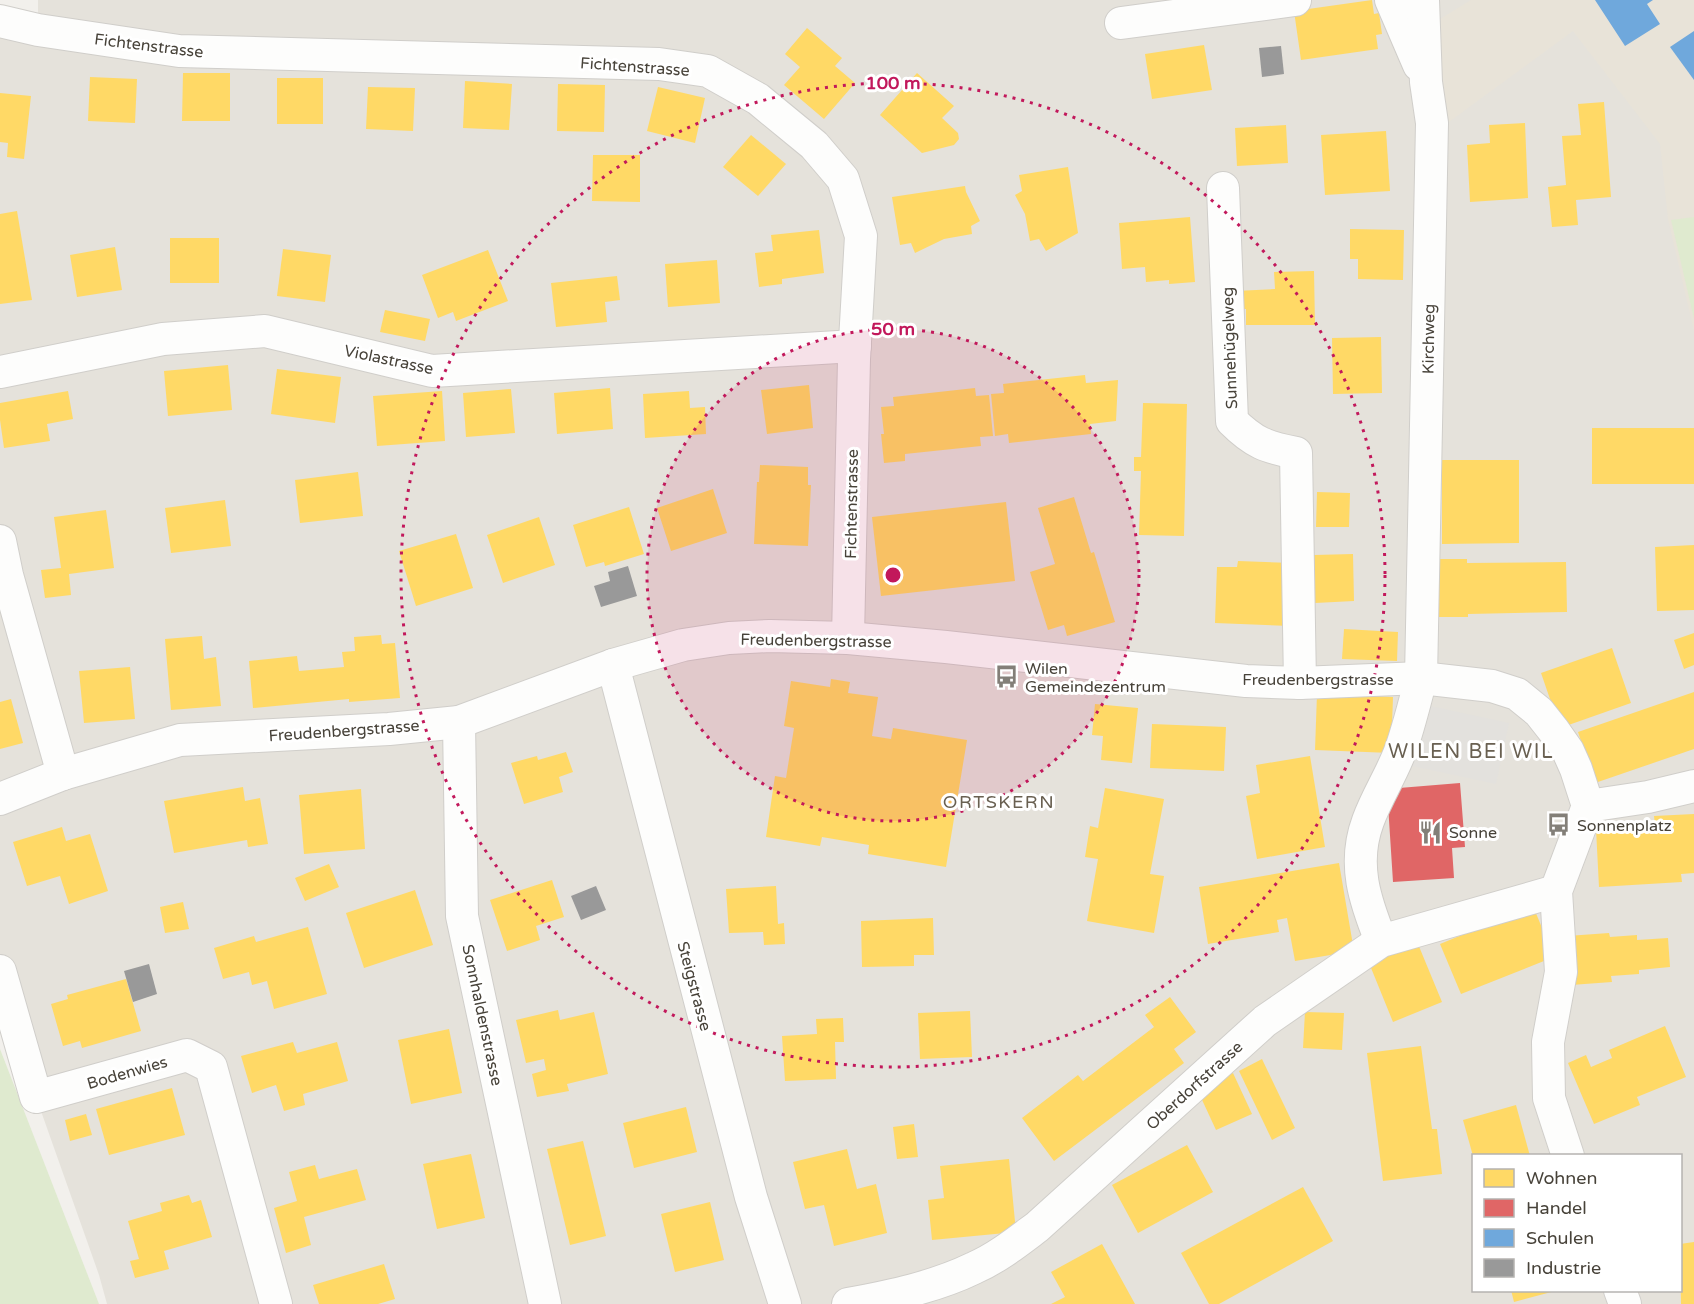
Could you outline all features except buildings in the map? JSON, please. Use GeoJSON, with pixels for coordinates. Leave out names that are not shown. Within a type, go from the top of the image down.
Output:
{"type":"FeatureCollection","features":[{"type":"Feature","properties":{"kind":"street"},"geometry":{"type":"LineString","coordinates":[[1120,23],[1295,0]]}},
{"type":"Feature","properties":{"kind":"street"},"geometry":{"type":"LineString","coordinates":[[1391,0],[1426,82]]}},
{"type":"Feature","properties":{"kind":"street","name":"Kirchweg"},"geometry":{"type":"LineString","coordinates":[[1381,941],[1365,901],[1361,874],[1361,846],[1368,822],[1401,750],[1421,678],[1432,123],[1426,82],[1423,0]]}},
{"type":"Feature","properties":{"kind":"street","name":"Fichtenstrasse"},"geometry":{"type":"LineString","coordinates":[[0,21],[38,30],[179,51],[659,64],[708,71],[758,99],[814,145],[843,179],[861,236],[855,346],[848,638]]}},
{"type":"Feature","properties":{"kind":"street","name":"Sunnehügelweg"},"geometry":{"type":"LineString","coordinates":[[1223,188],[1232,421],[1244,433],[1265,446],[1296,453],[1300,683]]}},
{"type":"Feature","properties":{"kind":"street","name":"Violastrasse"},"geometry":{"type":"LineString","coordinates":[[0,372],[163,339],[265,331],[432,371],[855,346]]}},
{"type":"Feature","properties":{"kind":"street"},"geometry":{"type":"LineString","coordinates":[[0,541],[63,774]]}},
{"type":"Feature","properties":{"kind":"street","name":"Freudenbergstrasse"},"geometry":{"type":"LineString","coordinates":[[0,799],[63,774],[180,740],[389,729],[459,722],[613,665],[683,645],[729,638],[770,636],[848,638],[946,646],[1246,681],[1300,683],[1421,678],[1492,686],[1517,694],[1539,712],[1568,751],[1588,806]]}},
{"type":"Feature","properties":{"kind":"street","name":"Steigstrasse"},"geometry":{"type":"LineString","coordinates":[[613,665],[751,1197],[785,1304]]}},
{"type":"Feature","properties":{"kind":"street","name":"Sonnhaldenstrasse"},"geometry":{"type":"LineString","coordinates":[[459,722],[462,916],[545,1304]]}},
{"type":"Feature","properties":{"kind":"street"},"geometry":{"type":"LineString","coordinates":[[1568,1154],[1549,1098],[1548,1042],[1561,972],[1556,891],[1588,806],[1648,797],[1694,786]]}},
{"type":"Feature","properties":{"kind":"street","name":"Oberdorfstrasse"},"geometry":{"type":"LineString","coordinates":[[848,1304],[940,1283],[976,1268],[1006,1250],[1037,1227],[1265,1021],[1381,941],[1556,891]]}},
{"type":"Feature","properties":{"kind":"street","name":"Bodenwies"},"geometry":{"type":"LineString","coordinates":[[0,971],[36,1097],[187,1055],[211,1067],[276,1304]]}},
{"type":"Feature","properties":{"kind":"shaded area"},"geometry":{"type":"Polygon","coordinates":[[[38,0],[1694,0],[1694,1304],[107,1304],[99,1275],[36,1097],[0,971],[0,21],[38,30],[38,0]]]}},
{"type":"Feature","properties":{"kind":"shaded area"},"geometry":{"type":"Polygon","coordinates":[[[1471,0],[1694,0],[1694,331],[1668,219],[1660,144],[1573,31],[1442,127],[1432,24],[1471,0]]]}},
{"type":"Feature","properties":{"kind":"shaded area"},"geometry":{"type":"Polygon","coordinates":[[[1426,705],[1509,723],[1496,784],[1412,766],[1426,705]]]}},
{"type":"Feature","properties":{"kind":"green space"},"geometry":{"type":"Polygon","coordinates":[[[1694,217],[1694,319],[1671,220],[1694,217]]]}},
{"type":"Feature","properties":{"kind":"green space"},"geometry":{"type":"Polygon","coordinates":[[[0,1049],[99,1304],[0,1304],[0,1049]]]}},
{"type":"Feature","properties":{"kind":"place","name":"Wilen Gemeindezentrum"},"geometry":{"type":"Point","coordinates":[1007,677]}},
{"type":"Feature","properties":{"kind":"place","name":"Sonnenplatz"},"geometry":{"type":"Point","coordinates":[1559,825]}},
{"type":"Feature","properties":{"kind":"place","name":"Sonne"},"geometry":{"type":"Point","coordinates":[1431,832]}},
{"type":"Feature","properties":{"kind":"district","name":"WILEN BEI WIL"},"geometry":{"type":"Point","coordinates":[1471,751]}},
{"type":"Feature","properties":{"kind":"district","name":"ORTSKERN"},"geometry":{"type":"Point","coordinates":[999,802]}}]}
